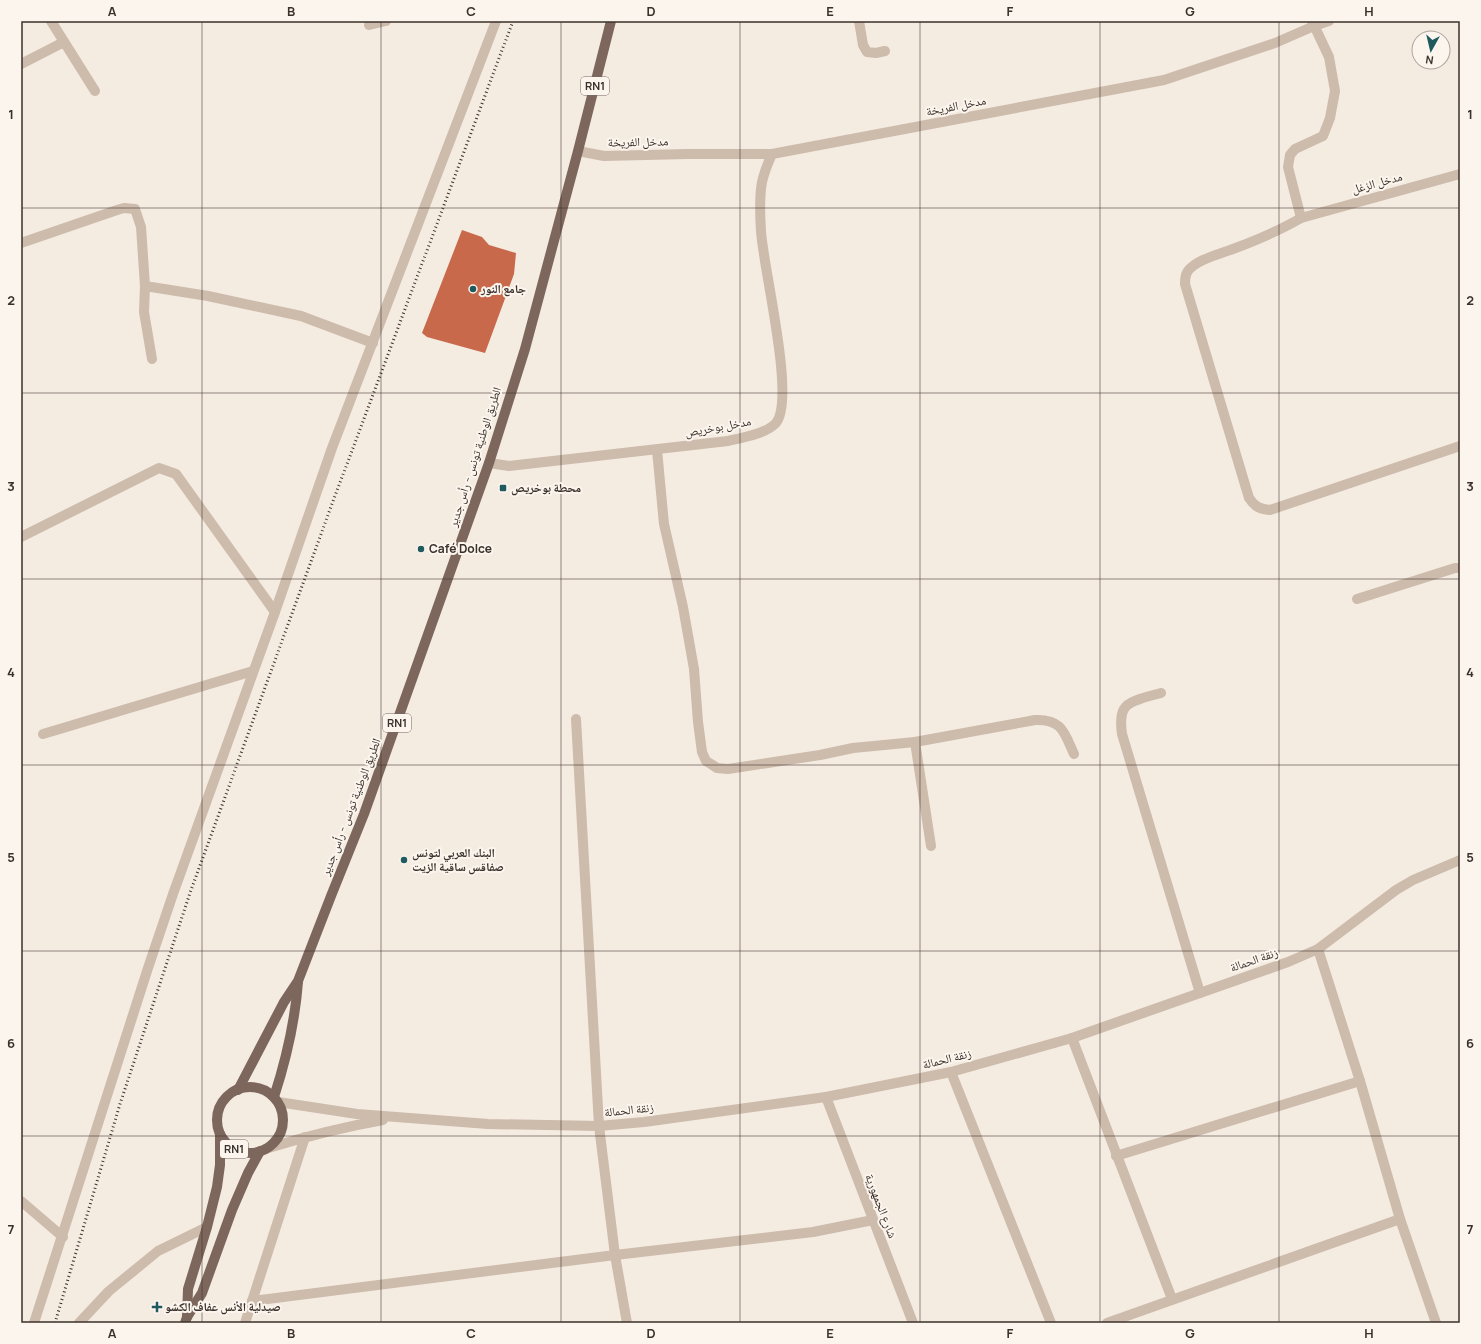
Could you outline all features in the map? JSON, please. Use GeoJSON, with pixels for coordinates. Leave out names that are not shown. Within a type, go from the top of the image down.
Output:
{"type":"FeatureCollection","features":[{"type":"Feature","properties":{"kind":"main road","name":"الطريق الوطنية تونس - رأس جدير"},"geometry":{"type":"LineString","coordinates":[[238,1090],[284,1002],[298,981],[330,896],[364,814],[489,463],[525,349],[611,21]]}},
{"type":"Feature","properties":{"kind":"main road","name":"الطريق الوطنية تونس - رأس جدير"},"geometry":{"type":"LineString","coordinates":[[276,1100],[296,1008],[298,981]]}},
{"type":"Feature","properties":{"kind":"main road"},"geometry":{"type":"LineString","coordinates":[[238,1090],[247,1087],[257,1088],[266,1091],[276,1100]]}},
{"type":"Feature","properties":{"kind":"main road","name":"RN1"},"geometry":{"type":"LineString","coordinates":[[186,1320],[188,1289],[218,1187],[220,1134],[217,1123],[218,1118],[222,1103],[229,1095],[238,1090]]}},
{"type":"Feature","properties":{"kind":"main road","name":"RN1"},"geometry":{"type":"LineString","coordinates":[[220,1134],[225,1142],[237,1150],[251,1153],[263,1150],[274,1143],[280,1134],[283,1123],[282,1112],[276,1100]]}},
{"type":"Feature","properties":{"kind":"main road","name":"RN1"},"geometry":{"type":"LineString","coordinates":[[186,1320],[202,1293],[232,1210],[248,1173],[263,1150]]}},
{"type":"Feature","properties":{"kind":"street"},"geometry":{"type":"LineString","coordinates":[[51,21],[95,91]]}},
{"type":"Feature","properties":{"kind":"street"},"geometry":{"type":"LineString","coordinates":[[369,25],[386,21]]}},
{"type":"Feature","properties":{"kind":"street"},"geometry":{"type":"LineString","coordinates":[[38,1322],[62,1237],[148,968],[332,448],[496,21]]}},
{"type":"Feature","properties":{"kind":"street"},"geometry":{"type":"LineString","coordinates":[[859,21],[863,45],[867,52],[876,53],[885,51]]}},
{"type":"Feature","properties":{"kind":"street","name":"مدخل الفريخة"},"geometry":{"type":"LineString","coordinates":[[578,151],[604,156],[772,154],[1164,80],[1274,43],[1313,24],[1329,21]]}},
{"type":"Feature","properties":{"kind":"street"},"geometry":{"type":"LineString","coordinates":[[1301,218],[1288,167],[1290,155],[1295,149],[1323,136],[1330,118],[1335,91],[1329,57],[1313,24]]}},
{"type":"Feature","properties":{"kind":"street"},"geometry":{"type":"LineString","coordinates":[[21,64],[64,42]]}},
{"type":"Feature","properties":{"kind":"street","name":"مدخل بوخريص"},"geometry":{"type":"LineString","coordinates":[[489,463],[509,466],[657,450],[748,436],[769,428],[775,424],[780,416],[782,386],[780,356],[761,232],[760,206],[762,182],[772,154]]}},
{"type":"Feature","properties":{"kind":"street","name":"مدخل الزغل"},"geometry":{"type":"LineString","coordinates":[[1460,174],[1301,218],[1282,230],[1266,237],[1199,262],[1187,271],[1185,276],[1185,284],[1220,405],[1249,498],[1254,506],[1261,509],[1270,510],[1460,446]]}},
{"type":"Feature","properties":{"kind":"street"},"geometry":{"type":"LineString","coordinates":[[21,243],[117,210],[124,208],[135,209],[141,227],[145,286],[144,312],[152,359]]}},
{"type":"Feature","properties":{"kind":"street"},"geometry":{"type":"LineString","coordinates":[[145,286],[208,296],[301,316],[373,343]]}},
{"type":"Feature","properties":{"kind":"street"},"geometry":{"type":"LineString","coordinates":[[657,450],[664,524],[685,615],[694,669],[702,752],[706,761],[717,768],[728,769],[820,755],[853,748],[915,742],[1035,720],[1046,720],[1060,726],[1074,754]]}},
{"type":"Feature","properties":{"kind":"street"},"geometry":{"type":"LineString","coordinates":[[21,537],[159,468],[176,474],[275,612]]}},
{"type":"Feature","properties":{"kind":"street"},"geometry":{"type":"LineString","coordinates":[[1358,599],[1455,568],[1460,568]]}},
{"type":"Feature","properties":{"kind":"street"},"geometry":{"type":"LineString","coordinates":[[43,734],[253,671]]}},
{"type":"Feature","properties":{"kind":"street"},"geometry":{"type":"LineString","coordinates":[[1161,693],[1132,702],[1124,709],[1122,716],[1122,734],[1200,993]]}},
{"type":"Feature","properties":{"kind":"street"},"geometry":{"type":"LineString","coordinates":[[576,719],[598,1126],[615,1255],[627,1323]]}},
{"type":"Feature","properties":{"kind":"street"},"geometry":{"type":"LineString","coordinates":[[915,742],[931,846]]}},
{"type":"Feature","properties":{"kind":"street","name":"زنقة الحمالة"},"geometry":{"type":"LineString","coordinates":[[397,1118],[488,1124],[598,1126],[644,1122],[826,1097],[951,1072],[1072,1038],[1288,962],[1318,948],[1396,890],[1414,880],[1460,860]]}},
{"type":"Feature","properties":{"kind":"street"},"geometry":{"type":"LineString","coordinates":[[1318,948],[1360,1081],[1400,1219],[1436,1323]]}},
{"type":"Feature","properties":{"kind":"street"},"geometry":{"type":"LineString","coordinates":[[1072,1038],[1172,1299]]}},
{"type":"Feature","properties":{"kind":"street"},"geometry":{"type":"LineString","coordinates":[[951,1072],[1051,1323]]}},
{"type":"Feature","properties":{"kind":"street"},"geometry":{"type":"LineString","coordinates":[[1116,1156],[1360,1081]]}},
{"type":"Feature","properties":{"kind":"street","name":"شارع الجمهورية"},"geometry":{"type":"LineString","coordinates":[[826,1097],[913,1323]]}},
{"type":"Feature","properties":{"kind":"street"},"geometry":{"type":"LineString","coordinates":[[276,1100],[324,1110],[397,1118]]}},
{"type":"Feature","properties":{"kind":"street"},"geometry":{"type":"LineString","coordinates":[[263,1150],[305,1137],[351,1126],[397,1118]]}},
{"type":"Feature","properties":{"kind":"street"},"geometry":{"type":"LineString","coordinates":[[245,1323],[305,1137]]}},
{"type":"Feature","properties":{"kind":"street"},"geometry":{"type":"LineString","coordinates":[[21,1201],[62,1237]]}},
{"type":"Feature","properties":{"kind":"street"},"geometry":{"type":"LineString","coordinates":[[1107,1323],[1400,1219]]}},
{"type":"Feature","properties":{"kind":"street"},"geometry":{"type":"LineString","coordinates":[[252,1301],[615,1255],[813,1232],[873,1220]]}},
{"type":"Feature","properties":{"kind":"street"},"geometry":{"type":"LineString","coordinates":[[79,1323],[109,1291],[158,1251],[207,1227]]}},
{"type":"Feature","properties":{"kind":"building"},"geometry":{"type":"Polygon","coordinates":[[[462,230],[482,237],[489,245],[516,253],[514,274],[485,353],[427,337],[422,333],[462,230]]]}},
{"type":"Feature","properties":{"kind":"railway"},"geometry":{"type":"LineString","coordinates":[[55,1323],[120,1104],[190,893],[332,504],[513,21]]}},
{"type":"Feature","properties":{"kind":"place","name":"جامع النور"},"geometry":{"type":"Point","coordinates":[473,289]}},
{"type":"Feature","properties":{"kind":"place","name":"محطة بوخريص"},"geometry":{"type":"Point","coordinates":[503,488]}},
{"type":"Feature","properties":{"kind":"place","name":"Café Dolce"},"geometry":{"type":"Point","coordinates":[421,549]}},
{"type":"Feature","properties":{"kind":"place","name":"البنك العربي لتونس صفاقس ساقية الزيت"},"geometry":{"type":"Point","coordinates":[404,860]}},
{"type":"Feature","properties":{"kind":"place","name":"صيدلية الأنس عفاف الكشو"},"geometry":{"type":"Point","coordinates":[157,1307]}}]}
